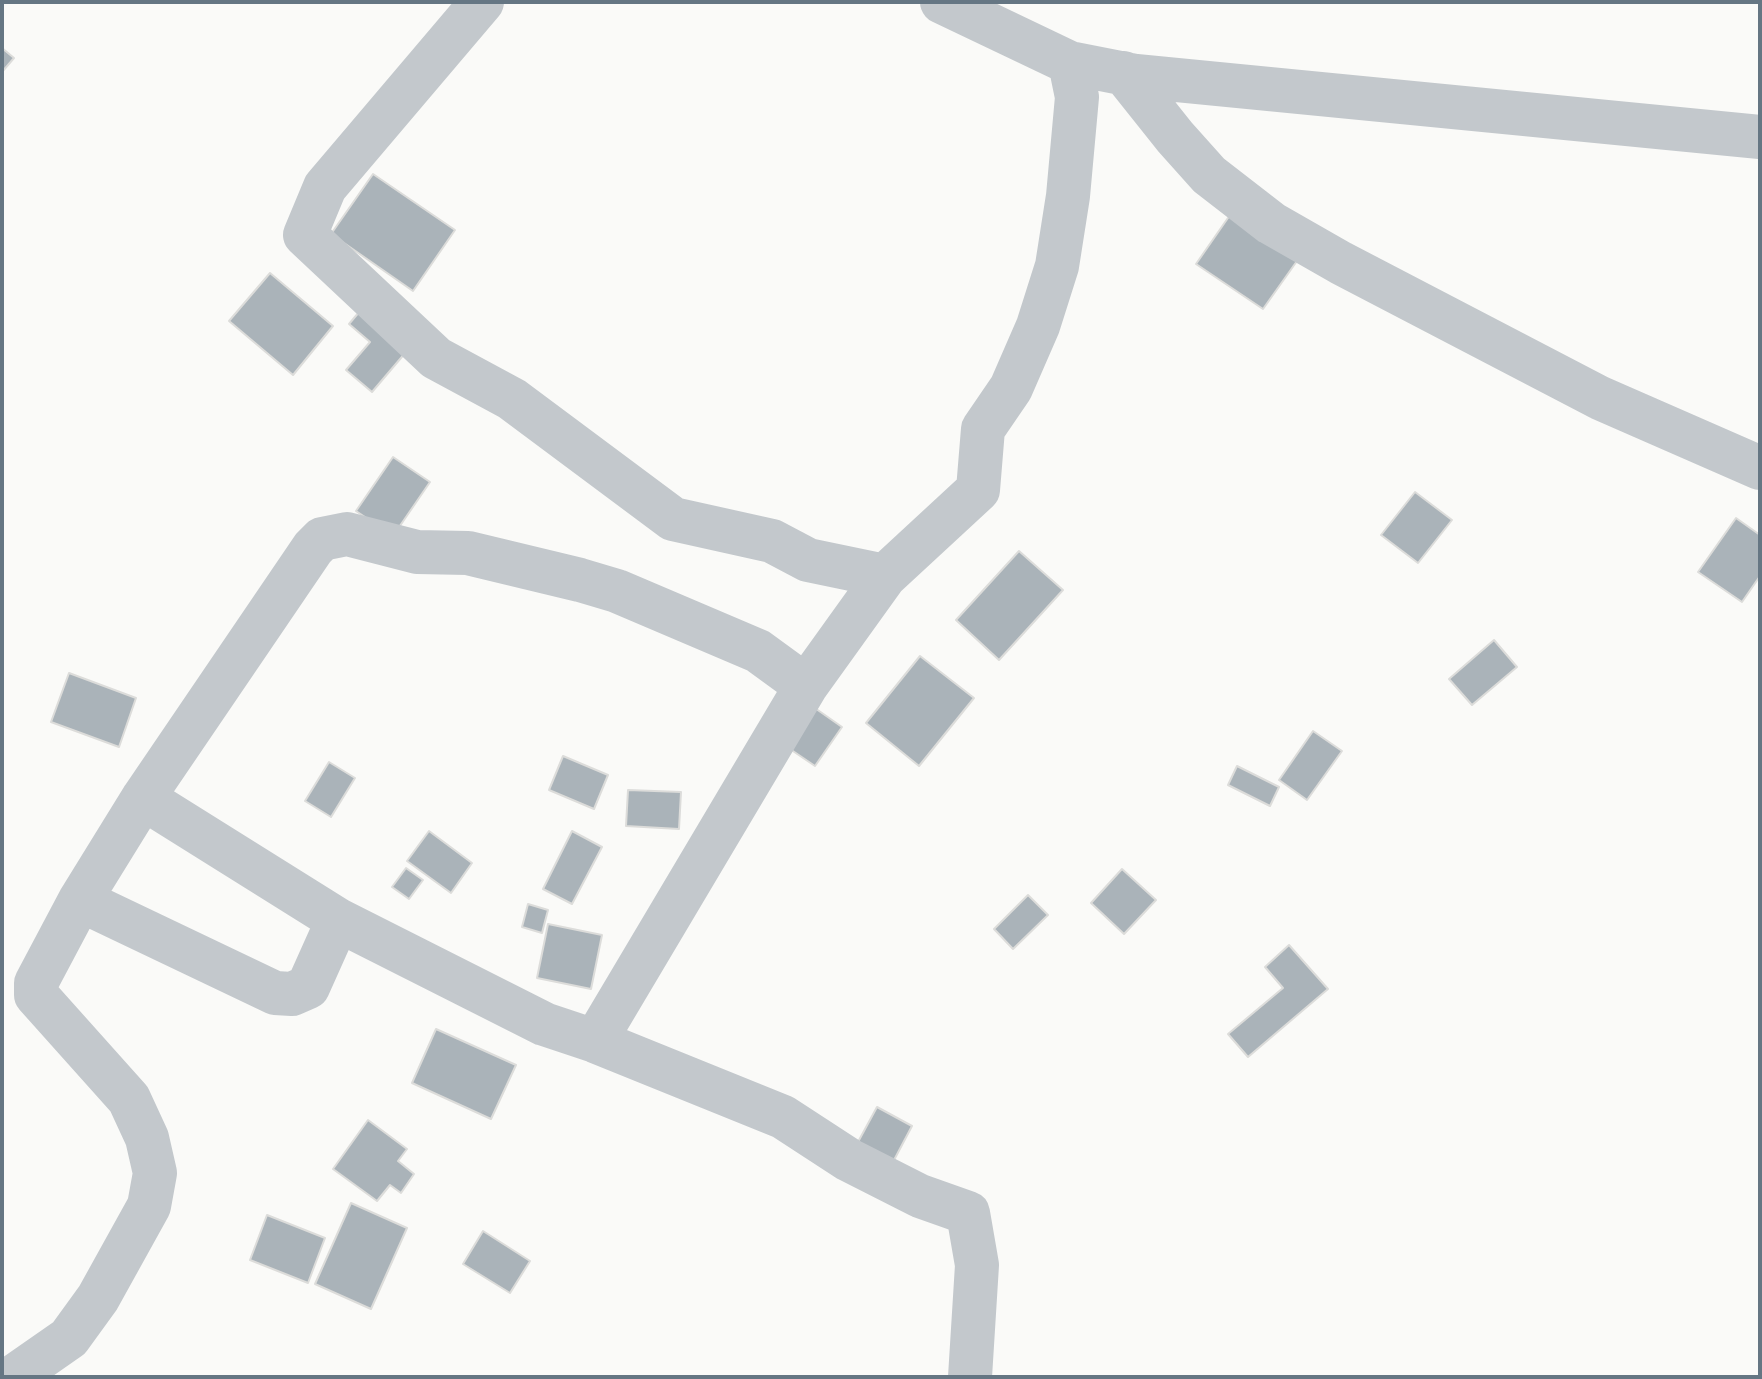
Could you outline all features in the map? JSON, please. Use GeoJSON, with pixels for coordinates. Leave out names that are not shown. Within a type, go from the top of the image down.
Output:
{"type":"FeatureCollection","features":[{"type":"Feature","properties":{"kind":"street"},"geometry":{"type":"LineString","coordinates":[[482,2],[325,187],[305,235],[436,358],[512,399],[673,519],[772,541],[808,560],[885,576]]}},
{"type":"Feature","properties":{"kind":"street"},"geometry":{"type":"LineString","coordinates":[[942,2],[1070,63],[1124,73],[1760,137]]}},
{"type":"Feature","properties":{"kind":"street"},"geometry":{"type":"LineString","coordinates":[[595,1041],[806,686],[885,576],[978,490],[983,429],[1011,388],[1038,326],[1057,266],[1068,196],[1077,97],[1070,63]]}},
{"type":"Feature","properties":{"kind":"street"},"geometry":{"type":"LineString","coordinates":[[1124,73],[1209,175],[1271,223],[1341,263],[1600,398],[1760,468]]}},
{"type":"Feature","properties":{"kind":"street"},"geometry":{"type":"LineString","coordinates":[[13,1377],[69,1338],[98,1298],[149,1206],[155,1173],[147,1138],[129,1099],[36,995],[36,983],[80,900],[143,798],[322,539],[347,534],[417,552],[468,553],[617,591],[758,651],[806,686]]}},
{"type":"Feature","properties":{"kind":"street"},"geometry":{"type":"LineString","coordinates":[[143,798],[338,920],[544,1024],[595,1041],[783,1117],[849,1160],[920,1196],[968,1213],[977,1265],[970,1377]]}},
{"type":"Feature","properties":{"kind":"street"},"geometry":{"type":"LineString","coordinates":[[80,900],[275,993],[292,994],[308,987],[338,920]]}},
{"type":"Feature","properties":{"kind":"building"},"geometry":{"type":"Polygon","coordinates":[[[2,48],[14,58],[2,72],[2,48]]]}},
{"type":"Feature","properties":{"kind":"building"},"geometry":{"type":"Polygon","coordinates":[[[373,174],[455,230],[413,291],[331,234],[373,174]]]}},
{"type":"Feature","properties":{"kind":"building"},"geometry":{"type":"Polygon","coordinates":[[[1230,215],[1297,261],[1263,309],[1196,264],[1230,215]]]}},
{"type":"Feature","properties":{"kind":"building"},"geometry":{"type":"Polygon","coordinates":[[[270,273],[333,326],[293,375],[229,321],[270,273]]]}},
{"type":"Feature","properties":{"kind":"building"},"geometry":{"type":"Polygon","coordinates":[[[365,305],[412,345],[372,392],[346,370],[370,342],[349,324],[365,305]]]}},
{"type":"Feature","properties":{"kind":"building"},"geometry":{"type":"Polygon","coordinates":[[[393,457],[430,482],[393,536],[356,511],[393,457]]]}},
{"type":"Feature","properties":{"kind":"building"},"geometry":{"type":"Polygon","coordinates":[[[1415,492],[1452,520],[1418,563],[1381,535],[1415,492]]]}},
{"type":"Feature","properties":{"kind":"building"},"geometry":{"type":"Polygon","coordinates":[[[1736,518],[1760,535],[1760,576],[1742,602],[1698,572],[1736,518]]]}},
{"type":"Feature","properties":{"kind":"building"},"geometry":{"type":"Polygon","coordinates":[[[1019,551],[1063,590],[999,660],[956,620],[1019,551]]]}},
{"type":"Feature","properties":{"kind":"building"},"geometry":{"type":"Polygon","coordinates":[[[1494,640],[1517,667],[1472,705],[1449,679],[1494,640]]]}},
{"type":"Feature","properties":{"kind":"building"},"geometry":{"type":"Polygon","coordinates":[[[920,656],[974,698],[919,766],[866,723],[920,656]]]}},
{"type":"Feature","properties":{"kind":"building"},"geometry":{"type":"Polygon","coordinates":[[[69,673],[136,698],[119,747],[51,722],[69,673]]]}},
{"type":"Feature","properties":{"kind":"building"},"geometry":{"type":"Polygon","coordinates":[[[812,706],[842,727],[815,766],[784,745],[812,706]]]}},
{"type":"Feature","properties":{"kind":"building"},"geometry":{"type":"Polygon","coordinates":[[[1313,731],[1342,751],[1307,800],[1279,780],[1313,731]]]}},
{"type":"Feature","properties":{"kind":"building"},"geometry":{"type":"Polygon","coordinates":[[[563,756],[608,775],[594,809],[549,790],[563,756]]]}},
{"type":"Feature","properties":{"kind":"building"},"geometry":{"type":"Polygon","coordinates":[[[329,762],[355,778],[331,817],[305,801],[329,762]]]}},
{"type":"Feature","properties":{"kind":"building"},"geometry":{"type":"Polygon","coordinates":[[[1237,766],[1279,787],[1270,806],[1228,785],[1237,766]]]}},
{"type":"Feature","properties":{"kind":"building"},"geometry":{"type":"Polygon","coordinates":[[[628,790],[681,792],[679,829],[626,826],[628,790]]]}},
{"type":"Feature","properties":{"kind":"building"},"geometry":{"type":"Polygon","coordinates":[[[429,831],[472,863],[451,893],[407,861],[429,831]]]}},
{"type":"Feature","properties":{"kind":"building"},"geometry":{"type":"Polygon","coordinates":[[[572,831],[602,847],[572,904],[543,889],[572,831]]]}},
{"type":"Feature","properties":{"kind":"building"},"geometry":{"type":"Polygon","coordinates":[[[406,868],[423,880],[409,899],[392,887],[406,868]]]}},
{"type":"Feature","properties":{"kind":"building"},"geometry":{"type":"Polygon","coordinates":[[[1122,869],[1156,900],[1124,934],[1091,903],[1122,869]]]}},
{"type":"Feature","properties":{"kind":"building"},"geometry":{"type":"Polygon","coordinates":[[[1028,895],[1048,915],[1013,949],[994,929],[1028,895]]]}},
{"type":"Feature","properties":{"kind":"building"},"geometry":{"type":"Polygon","coordinates":[[[528,904],[548,910],[542,933],[522,927],[528,904]]]}},
{"type":"Feature","properties":{"kind":"building"},"geometry":{"type":"Polygon","coordinates":[[[548,924],[602,935],[591,989],[537,978],[548,924]]]}},
{"type":"Feature","properties":{"kind":"building"},"geometry":{"type":"Polygon","coordinates":[[[1289,945],[1328,989],[1248,1057],[1228,1034],[1283,988],[1265,967],[1289,945]]]}},
{"type":"Feature","properties":{"kind":"building"},"geometry":{"type":"Polygon","coordinates":[[[436,1029],[516,1065],[491,1119],[412,1083],[436,1029]]]}},
{"type":"Feature","properties":{"kind":"building"},"geometry":{"type":"Polygon","coordinates":[[[877,1107],[912,1126],[893,1162],[858,1142],[877,1107]]]}},
{"type":"Feature","properties":{"kind":"building"},"geometry":{"type":"Polygon","coordinates":[[[368,1120],[407,1149],[398,1161],[414,1174],[401,1193],[390,1185],[377,1201],[333,1169],[368,1120]]]}},
{"type":"Feature","properties":{"kind":"building"},"geometry":{"type":"Polygon","coordinates":[[[351,1203],[407,1228],[371,1309],[315,1284],[351,1203]]]}},
{"type":"Feature","properties":{"kind":"building"},"geometry":{"type":"Polygon","coordinates":[[[267,1215],[325,1238],[308,1283],[250,1260],[267,1215]]]}},
{"type":"Feature","properties":{"kind":"building"},"geometry":{"type":"Polygon","coordinates":[[[483,1231],[530,1261],[510,1293],[463,1264],[483,1231]]]}}]}
